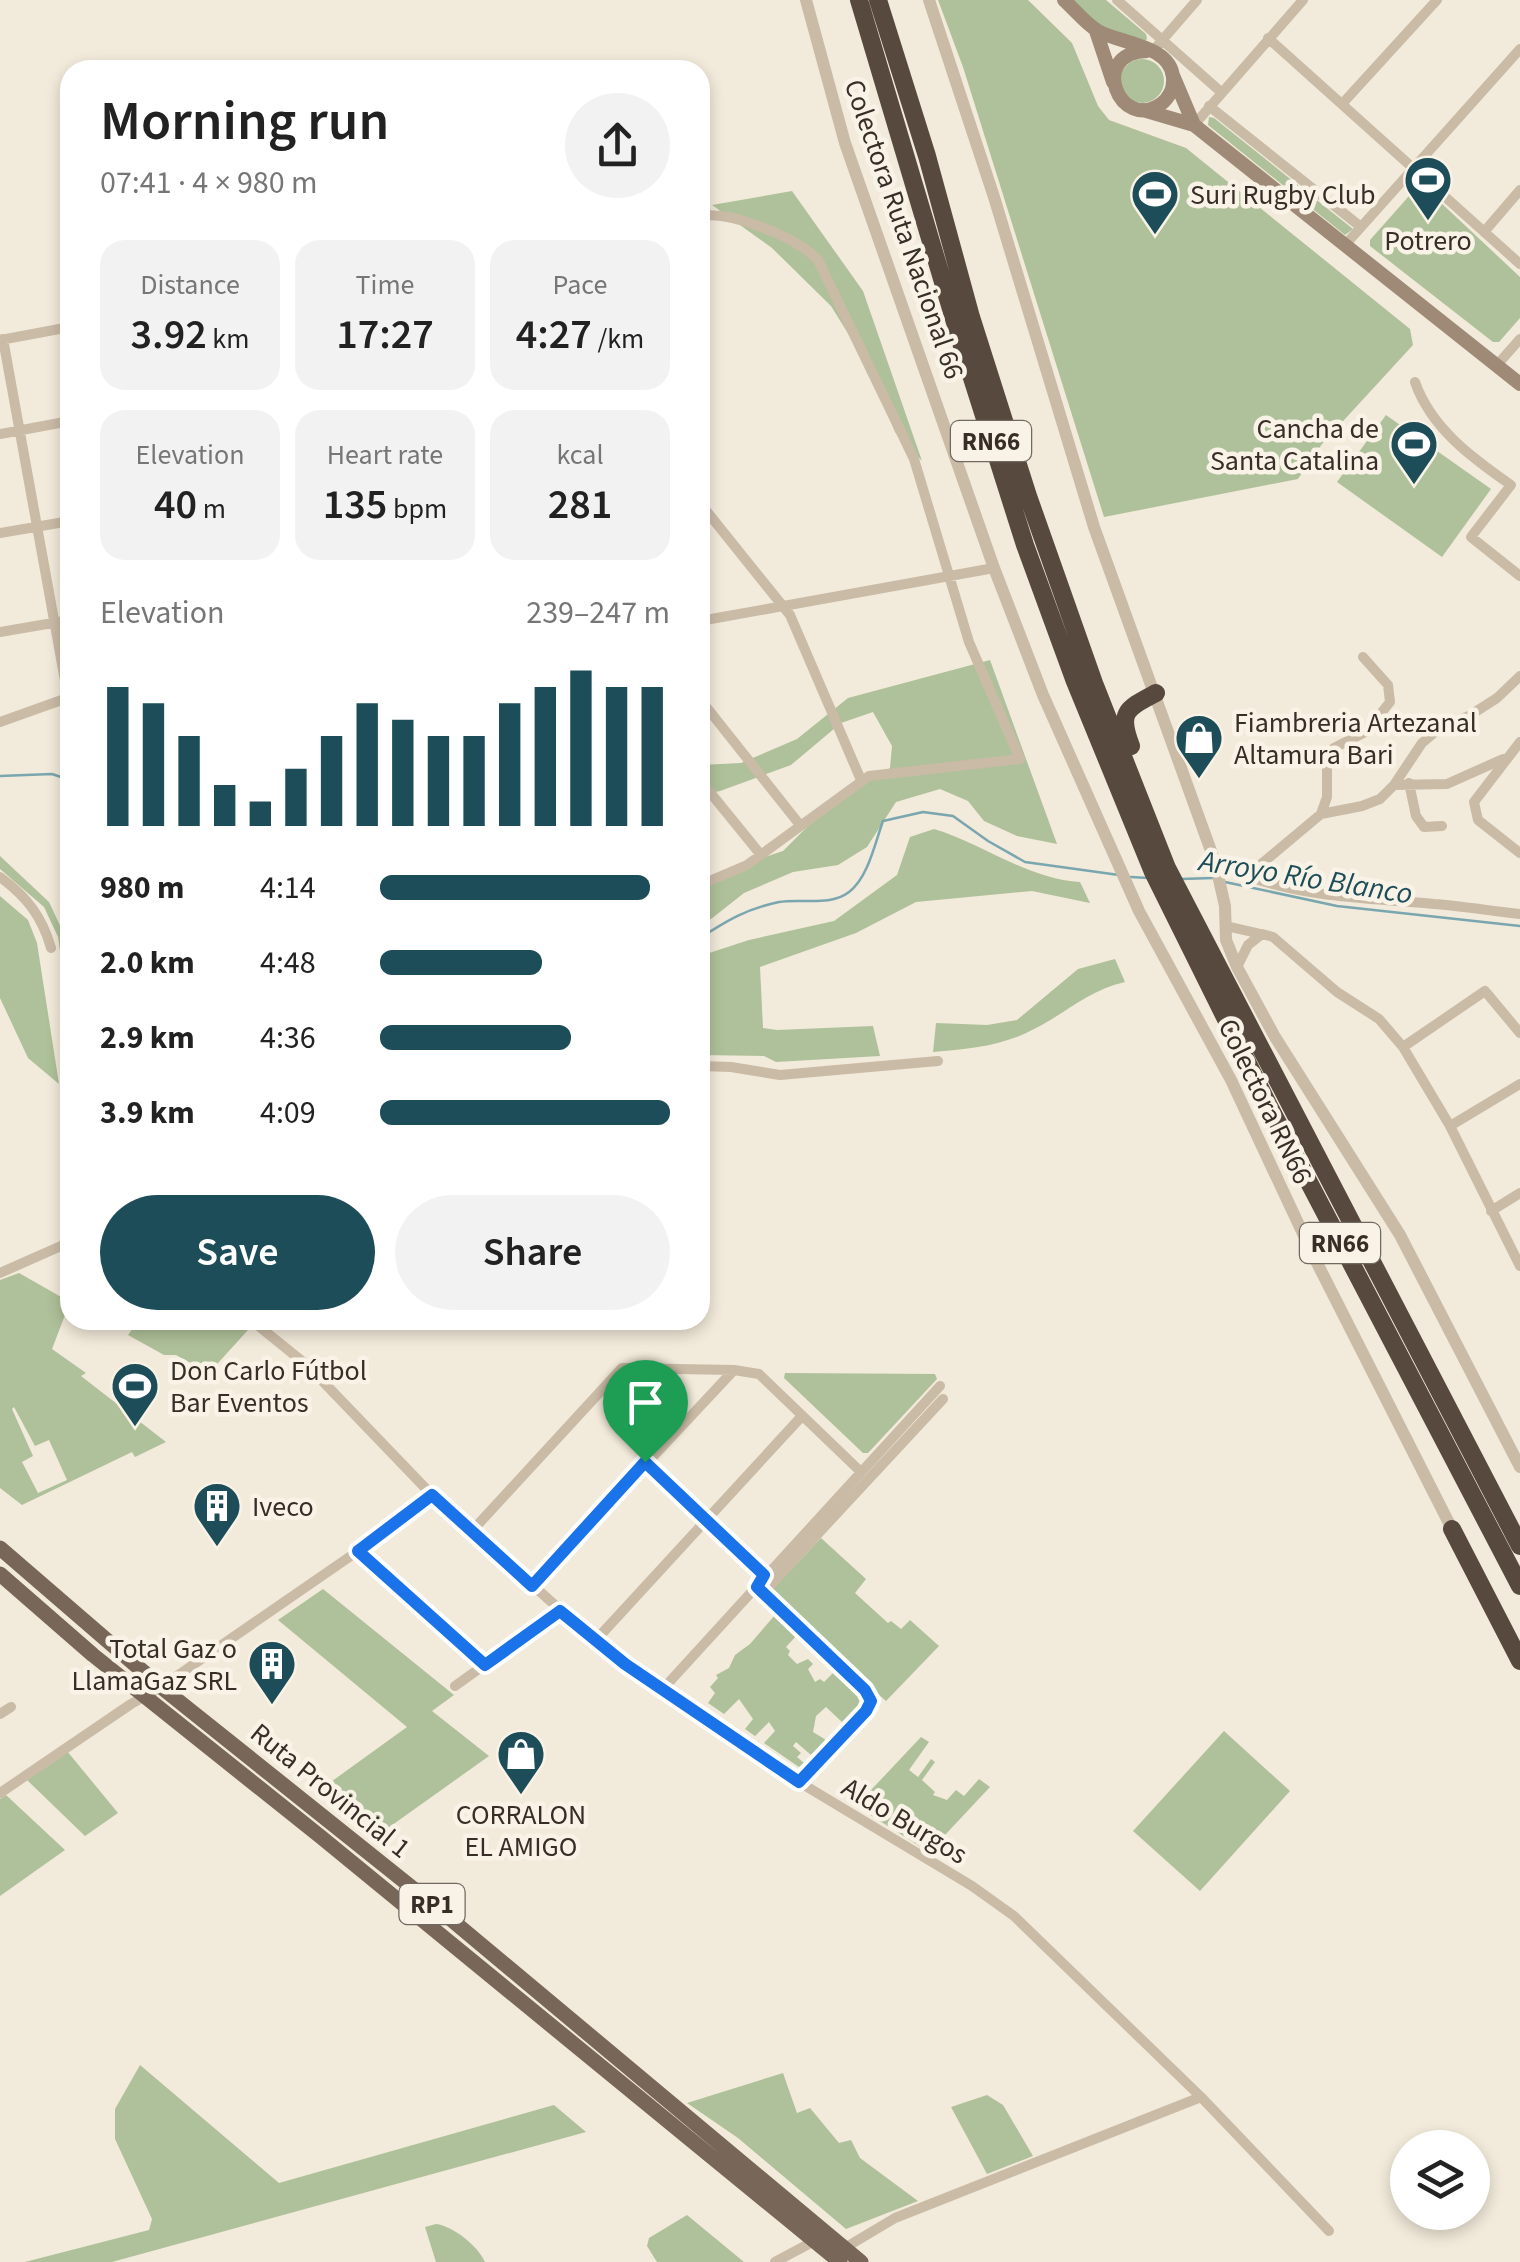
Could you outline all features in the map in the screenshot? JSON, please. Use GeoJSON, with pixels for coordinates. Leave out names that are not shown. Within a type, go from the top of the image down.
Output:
{"type":"FeatureCollection","features":[{"type":"Feature","properties":{"kind":"highway","name":"RN66"},"geometry":{"type":"LineString","coordinates":[[859,0],[1025,546],[1074,679],[1165,868]]}},
{"type":"Feature","properties":{"kind":"highway","name":"RN66"},"geometry":{"type":"LineString","coordinates":[[878,0],[1022,478],[1175,896],[1520,1586]]}},
{"type":"Feature","properties":{"kind":"highway"},"geometry":{"type":"LineString","coordinates":[[1156,693],[1128,707],[1124,728],[1165,868]]}},
{"type":"Feature","properties":{"kind":"highway","name":"RN66"},"geometry":{"type":"LineString","coordinates":[[1175,896],[1520,1546]]}},
{"type":"Feature","properties":{"kind":"highway"},"geometry":{"type":"LineString","coordinates":[[1452,1529],[1520,1661]]}},
{"type":"Feature","properties":{"kind":"main road"},"geometry":{"type":"LineString","coordinates":[[1064,0],[1096,31],[1165,60],[1194,125]]}},
{"type":"Feature","properties":{"kind":"main road"},"geometry":{"type":"LineString","coordinates":[[1096,31],[1114,87],[1125,103],[1194,125],[1520,384]]}},
{"type":"Feature","properties":{"kind":"main road"},"geometry":{"type":"LineString","coordinates":[[1114,87],[1121,60],[1128,54],[1150,51]]}},
{"type":"Feature","properties":{"kind":"main road"},"geometry":{"type":"LineString","coordinates":[[1143,110],[1152,109],[1166,98],[1173,82],[1172,73]]}},
{"type":"Feature","properties":{"kind":"main road","name":"Ruta Provincial 1"},"geometry":{"type":"LineString","coordinates":[[0,1548],[161,1687],[435,1906],[839,2256],[861,2262]]}},
{"type":"Feature","properties":{"kind":"main road","name":"Ruta Provincial 1"},"geometry":{"type":"LineString","coordinates":[[0,1574],[145,1696],[821,2237]]}},
{"type":"Feature","properties":{"kind":"street","name":"Colectora Ruta Nacional 66"},"geometry":{"type":"LineString","coordinates":[[806,0],[845,143],[994,568],[1058,730],[1118,862]]}},
{"type":"Feature","properties":{"kind":"street"},"geometry":{"type":"LineString","coordinates":[[929,0],[994,197],[1094,527],[1215,862],[1224,906],[1237,930]]}},
{"type":"Feature","properties":{"kind":"street"},"geometry":{"type":"LineString","coordinates":[[1118,0],[1221,92]]}},
{"type":"Feature","properties":{"kind":"street"},"geometry":{"type":"LineString","coordinates":[[1150,51],[1198,0]]}},
{"type":"Feature","properties":{"kind":"street"},"geometry":{"type":"LineString","coordinates":[[1194,125],[1302,0]]}},
{"type":"Feature","properties":{"kind":"street"},"geometry":{"type":"LineString","coordinates":[[1342,104],[1438,0]]}},
{"type":"Feature","properties":{"kind":"street"},"geometry":{"type":"LineString","coordinates":[[1268,38],[1520,264]]}},
{"type":"Feature","properties":{"kind":"street"},"geometry":{"type":"LineString","coordinates":[[1345,245],[1517,58]]}},
{"type":"Feature","properties":{"kind":"street"},"geometry":{"type":"LineString","coordinates":[[1209,106],[1362,227]]}},
{"type":"Feature","properties":{"kind":"street"},"geometry":{"type":"LineString","coordinates":[[1484,232],[1520,190]]}},
{"type":"Feature","properties":{"kind":"street"},"geometry":{"type":"LineString","coordinates":[[710,215],[732,218],[805,246],[818,260],[914,459],[970,642],[1020,759],[876,773],[861,780],[748,865],[710,881]]}},
{"type":"Feature","properties":{"kind":"street"},"geometry":{"type":"LineString","coordinates":[[60,329],[2,340],[60,653]]}},
{"type":"Feature","properties":{"kind":"street"},"geometry":{"type":"LineString","coordinates":[[1497,365],[1520,339]]}},
{"type":"Feature","properties":{"kind":"street"},"geometry":{"type":"LineString","coordinates":[[1415,382],[1428,414],[1478,462],[1511,485],[1471,537],[1520,576]]}},
{"type":"Feature","properties":{"kind":"street"},"geometry":{"type":"LineString","coordinates":[[0,434],[60,423]]}},
{"type":"Feature","properties":{"kind":"street"},"geometry":{"type":"LineString","coordinates":[[710,516],[783,606],[861,780]]}},
{"type":"Feature","properties":{"kind":"street"},"geometry":{"type":"LineString","coordinates":[[0,533],[60,523]]}},
{"type":"Feature","properties":{"kind":"street"},"geometry":{"type":"LineString","coordinates":[[710,619],[994,568]]}},
{"type":"Feature","properties":{"kind":"street"},"geometry":{"type":"LineString","coordinates":[[0,632],[60,622]]}},
{"type":"Feature","properties":{"kind":"street"},"geometry":{"type":"LineString","coordinates":[[1321,814],[1327,797],[1327,757],[1334,748],[1367,732],[1390,702],[1388,685],[1363,657]]}},
{"type":"Feature","properties":{"kind":"street"},"geometry":{"type":"LineString","coordinates":[[1520,676],[1497,698],[1470,716],[1441,727],[1422,743],[1380,799],[1321,814],[1247,876],[1274,886],[1356,900],[1520,914]]}},
{"type":"Feature","properties":{"kind":"street"},"geometry":{"type":"LineString","coordinates":[[0,722],[60,700]]}},
{"type":"Feature","properties":{"kind":"street"},"geometry":{"type":"LineString","coordinates":[[710,711],[800,825]]}},
{"type":"Feature","properties":{"kind":"street"},"geometry":{"type":"LineString","coordinates":[[1520,742],[1474,802],[1478,820],[1520,852]]}},
{"type":"Feature","properties":{"kind":"street"},"geometry":{"type":"LineString","coordinates":[[1394,784],[1447,784],[1513,756]]}},
{"type":"Feature","properties":{"kind":"street"},"geometry":{"type":"LineString","coordinates":[[1409,783],[1416,816],[1424,827],[1442,826]]}},
{"type":"Feature","properties":{"kind":"street"},"geometry":{"type":"LineString","coordinates":[[710,793],[761,855]]}},
{"type":"Feature","properties":{"kind":"street","name":"Colectora RN66"},"geometry":{"type":"LineString","coordinates":[[1118,862],[1139,911],[1231,1080],[1313,1255],[1452,1529]]}},
{"type":"Feature","properties":{"kind":"street"},"geometry":{"type":"LineString","coordinates":[[0,877],[23,894],[44,924],[51,948]]}},
{"type":"Feature","properties":{"kind":"street"},"geometry":{"type":"LineString","coordinates":[[1237,930],[1262,934],[1282,944],[1319,978],[1378,1019],[1403,1047],[1450,1126],[1520,1266]]}},
{"type":"Feature","properties":{"kind":"street"},"geometry":{"type":"LineString","coordinates":[[1237,930],[1226,940],[1242,958],[1275,1037],[1400,1235],[1520,1467]]}},
{"type":"Feature","properties":{"kind":"street"},"geometry":{"type":"LineString","coordinates":[[1242,958],[1262,934]]}},
{"type":"Feature","properties":{"kind":"street"},"geometry":{"type":"LineString","coordinates":[[1403,1047],[1485,991],[1520,1033]]}},
{"type":"Feature","properties":{"kind":"street"},"geometry":{"type":"LineString","coordinates":[[710,1066],[780,1075],[938,1061]]}},
{"type":"Feature","properties":{"kind":"street"},"geometry":{"type":"LineString","coordinates":[[1450,1126],[1520,1084]]}},
{"type":"Feature","properties":{"kind":"street"},"geometry":{"type":"LineString","coordinates":[[1491,1211],[1520,1193]]}},
{"type":"Feature","properties":{"kind":"street"},"geometry":{"type":"LineString","coordinates":[[0,1273],[60,1246]]}},
{"type":"Feature","properties":{"kind":"street","name":"Aldo Burgos"},"geometry":{"type":"LineString","coordinates":[[264,1330],[308,1366],[432,1495],[596,1641],[799,1782],[972,1886],[1014,1916],[1201,2098],[1330,2231]]}},
{"type":"Feature","properties":{"kind":"street"},"geometry":{"type":"LineString","coordinates":[[472,1532],[622,1368],[759,1374],[861,1472]]}},
{"type":"Feature","properties":{"kind":"street"},"geometry":{"type":"LineString","coordinates":[[532,1586],[734,1370]]}},
{"type":"Feature","properties":{"kind":"street"},"geometry":{"type":"LineString","coordinates":[[760,1590],[764,1575],[940,1386]]}},
{"type":"Feature","properties":{"kind":"street"},"geometry":{"type":"LineString","coordinates":[[662,1690],[943,1400]]}},
{"type":"Feature","properties":{"kind":"street"},"geometry":{"type":"LineString","coordinates":[[596,1641],[802,1416]]}},
{"type":"Feature","properties":{"kind":"street"},"geometry":{"type":"LineString","coordinates":[[645,1462],[764,1575]]}},
{"type":"Feature","properties":{"kind":"street"},"geometry":{"type":"LineString","coordinates":[[0,1793],[161,1687],[432,1495]]}},
{"type":"Feature","properties":{"kind":"street"},"geometry":{"type":"LineString","coordinates":[[358,1551],[485,1665]]}},
{"type":"Feature","properties":{"kind":"street"},"geometry":{"type":"LineString","coordinates":[[760,1590],[865,1690],[871,1701],[799,1782]]}},
{"type":"Feature","properties":{"kind":"street"},"geometry":{"type":"LineString","coordinates":[[455,1686],[560,1611]]}},
{"type":"Feature","properties":{"kind":"street"},"geometry":{"type":"LineString","coordinates":[[0,1714],[11,1707]]}},
{"type":"Feature","properties":{"kind":"street"},"geometry":{"type":"LineString","coordinates":[[839,2256],[894,2218],[1201,2098]]}},
{"type":"Feature","properties":{"kind":"street"},"geometry":{"type":"LineString","coordinates":[[775,2262],[821,2237]]}},
{"type":"Feature","properties":{"kind":"green space","name":"Suri Rugby Club"},"geometry":{"type":"Polygon","coordinates":[[[938,0],[1028,0],[1072,43],[1098,106],[1109,120],[1186,148],[1410,329],[1413,345],[1322,444],[1298,479],[1104,517],[963,67],[938,0]]]}},
{"type":"Feature","properties":{"kind":"green space"},"geometry":{"type":"Polygon","coordinates":[[[1069,0],[1106,0],[1147,39],[1104,30],[1069,0]]]}},
{"type":"Feature","properties":{"kind":"green space"},"geometry":{"type":"Polygon","coordinates":[[[1142,59],[1158,65],[1164,81],[1158,97],[1142,103],[1126,97],[1120,81],[1126,65],[1142,59]]]}},
{"type":"Feature","properties":{"kind":"green space"},"geometry":{"type":"Polygon","coordinates":[[[1209,117],[1353,229],[1345,235],[1208,125],[1209,117]]]}},
{"type":"Feature","properties":{"kind":"green space"},"geometry":{"type":"Polygon","coordinates":[[[1423,186],[1520,277],[1520,318],[1499,342],[1493,342],[1370,246],[1370,240],[1417,187],[1423,186]]]}},
{"type":"Feature","properties":{"kind":"green space"},"geometry":{"type":"Polygon","coordinates":[[[792,191],[863,291],[922,461],[895,432],[869,367],[831,306],[772,248],[712,205],[792,191]]]}},
{"type":"Feature","properties":{"kind":"green space","name":"Cancha de Santa Catalina"},"geometry":{"type":"Polygon","coordinates":[[[1386,415],[1491,489],[1442,557],[1337,482],[1386,415]]]}},
{"type":"Feature","properties":{"kind":"green space"},"geometry":{"type":"Polygon","coordinates":[[[990,660],[1057,844],[1017,836],[984,821],[968,801],[940,789],[896,802],[867,847],[838,865],[793,872],[744,893],[710,919],[710,884],[725,870],[783,851],[827,807],[890,768],[892,746],[873,712],[841,723],[791,765],[710,793],[710,765],[741,763],[797,739],[848,698],[990,660]]]}},
{"type":"Feature","properties":{"kind":"green space"},"geometry":{"type":"Polygon","coordinates":[[[934,829],[952,835],[1042,875],[1080,882],[1090,903],[1032,891],[916,902],[856,933],[760,967],[763,1028],[873,1026],[880,1056],[776,1062],[764,1056],[710,1055],[710,953],[834,921],[897,875],[910,837],[934,829]]]}},
{"type":"Feature","properties":{"kind":"green space"},"geometry":{"type":"Polygon","coordinates":[[[0,856],[49,902],[60,925],[60,951],[44,907],[0,869],[0,856]]]}},
{"type":"Feature","properties":{"kind":"green space"},"geometry":{"type":"Polygon","coordinates":[[[0,896],[28,920],[37,943],[59,1084],[28,1058],[0,998],[0,896]]]}},
{"type":"Feature","properties":{"kind":"green space"},"geometry":{"type":"Polygon","coordinates":[[[1115,959],[1125,982],[1089,996],[1034,1029],[998,1043],[933,1052],[936,1023],[987,1025],[1017,1020],[1078,969],[1115,959]]]}},
{"type":"Feature","properties":{"kind":"green space"},"geometry":{"type":"Polygon","coordinates":[[[19,1273],[60,1296],[60,1328],[52,1349],[166,1442],[135,1457],[132,1452],[22,1505],[0,1488],[0,1280],[19,1273]],[[12,1409],[33,1456],[22,1462],[38,1493],[67,1480],[49,1440],[35,1446],[12,1409]]]}},
{"type":"Feature","properties":{"kind":"green space"},"geometry":{"type":"Polygon","coordinates":[[[132,1330],[248,1330],[209,1373],[128,1335],[132,1330]]]}},
{"type":"Feature","properties":{"kind":"green space"},"geometry":{"type":"Polygon","coordinates":[[[785,1373],[935,1374],[937,1379],[868,1453],[863,1453],[784,1378],[785,1373]]]}},
{"type":"Feature","properties":{"kind":"green space"},"geometry":{"type":"Polygon","coordinates":[[[821,1538],[866,1579],[855,1593],[888,1623],[891,1621],[901,1629],[910,1620],[939,1646],[886,1701],[768,1594],[821,1538]]]}},
{"type":"Feature","properties":{"kind":"green space"},"geometry":{"type":"Polygon","coordinates":[[[323,1589],[454,1695],[432,1711],[489,1756],[374,1838],[317,1792],[407,1727],[278,1620],[323,1589]]]}},
{"type":"Feature","properties":{"kind":"green space"},"geometry":{"type":"Polygon","coordinates":[[[775,1615],[797,1635],[786,1647],[788,1655],[797,1664],[808,1659],[813,1664],[808,1669],[815,1682],[824,1682],[836,1670],[861,1695],[858,1706],[843,1723],[826,1707],[816,1716],[813,1732],[826,1740],[811,1755],[796,1742],[793,1746],[801,1753],[797,1757],[804,1763],[799,1767],[764,1743],[775,1731],[769,1722],[755,1736],[745,1729],[753,1719],[739,1699],[724,1714],[708,1703],[715,1693],[710,1687],[718,1678],[716,1675],[729,1668],[735,1655],[775,1615]]]}},
{"type":"Feature","properties":{"kind":"green space"},"geometry":{"type":"Polygon","coordinates":[[[1224,1731],[1290,1791],[1200,1891],[1133,1831],[1224,1731]]]}},
{"type":"Feature","properties":{"kind":"green space"},"geometry":{"type":"Polygon","coordinates":[[[921,1737],[929,1742],[909,1770],[918,1777],[931,1759],[935,1762],[922,1780],[935,1792],[933,1795],[947,1800],[956,1790],[964,1796],[979,1779],[990,1787],[929,1852],[856,1806],[921,1737]]]}},
{"type":"Feature","properties":{"kind":"green space"},"geometry":{"type":"Polygon","coordinates":[[[67,1751],[118,1813],[85,1836],[27,1780],[67,1751]]]}},
{"type":"Feature","properties":{"kind":"green space"},"geometry":{"type":"Polygon","coordinates":[[[6,1795],[65,1850],[0,1896],[0,1799],[6,1795]]]}},
{"type":"Feature","properties":{"kind":"green space"},"geometry":{"type":"Polygon","coordinates":[[[140,2065],[279,2183],[554,2105],[586,2132],[112,2262],[25,2262],[149,2230],[152,2219],[115,2139],[115,2109],[140,2065]]]}},
{"type":"Feature","properties":{"kind":"green space"},"geometry":{"type":"Polygon","coordinates":[[[783,2073],[797,2113],[810,2108],[839,2143],[851,2140],[860,2158],[918,2201],[846,2229],[738,2138],[687,2103],[783,2073]]]}},
{"type":"Feature","properties":{"kind":"green space"},"geometry":{"type":"Polygon","coordinates":[[[987,2095],[1003,2105],[1033,2156],[987,2174],[951,2107],[987,2095]]]}},
{"type":"Feature","properties":{"kind":"green space"},"geometry":{"type":"Polygon","coordinates":[[[687,2215],[744,2262],[657,2262],[647,2246],[649,2238],[687,2215]]]}},
{"type":"Feature","properties":{"kind":"green space"},"geometry":{"type":"Polygon","coordinates":[[[436,2224],[464,2238],[485,2262],[436,2262],[425,2227],[436,2224]]]}},
{"type":"Feature","properties":{"kind":"waterway"},"geometry":{"type":"LineString","coordinates":[[0,776],[60,777]]}},
{"type":"Feature","properties":{"kind":"waterway"},"geometry":{"type":"LineString","coordinates":[[710,932],[767,905],[841,897],[861,878],[883,821],[923,812],[953,816],[1025,862],[1119,875]]}},
{"type":"Feature","properties":{"kind":"waterway"},"geometry":{"type":"LineString","coordinates":[[1131,877],[1148,878]]}},
{"type":"Feature","properties":{"kind":"waterway","name":"Arroyo Río Blanco"},"geometry":{"type":"LineString","coordinates":[[1181,879],[1213,878]]}},
{"type":"Feature","properties":{"kind":"waterway","name":"Arroyo Río Blanco"},"geometry":{"type":"LineString","coordinates":[[1225,882],[1337,906],[1520,926]]}},
{"type":"Feature","properties":{"kind":"place","name":"Potrero"},"geometry":{"type":"Point","coordinates":[1428,222]}},
{"type":"Feature","properties":{"kind":"place","name":"Suri Rugby Club"},"geometry":{"type":"Point","coordinates":[1155,236]}},
{"type":"Feature","properties":{"kind":"place","name":"Cancha de Santa Catalina"},"geometry":{"type":"Point","coordinates":[1414,486]}},
{"type":"Feature","properties":{"kind":"place","name":"Fiambreria Artezanal Altamura Bari"},"geometry":{"type":"Point","coordinates":[1199,780]}},
{"type":"Feature","properties":{"kind":"place","name":"Don Carlo Fútbol Bar Eventos"},"geometry":{"type":"Point","coordinates":[135,1428]}},
{"type":"Feature","properties":{"kind":"place","name":"Iveco"},"geometry":{"type":"Point","coordinates":[217,1548]}},
{"type":"Feature","properties":{"kind":"place","name":"Total Gaz o LlamaGaz SRL"},"geometry":{"type":"Point","coordinates":[272,1706]}},
{"type":"Feature","properties":{"kind":"place","name":"CORRALON EL AMIGO"},"geometry":{"type":"Point","coordinates":[521,1796]}},
{"type":"Feature","properties":{"kind":"route"},"geometry":{"type":"LineString","coordinates":[[645,1462],[764,1575],[757,1587],[865,1690],[871,1701],[799,1782],[625,1664],[560,1611],[485,1665],[358,1551],[432,1495],[532,1586],[645,1462]]}}]}
